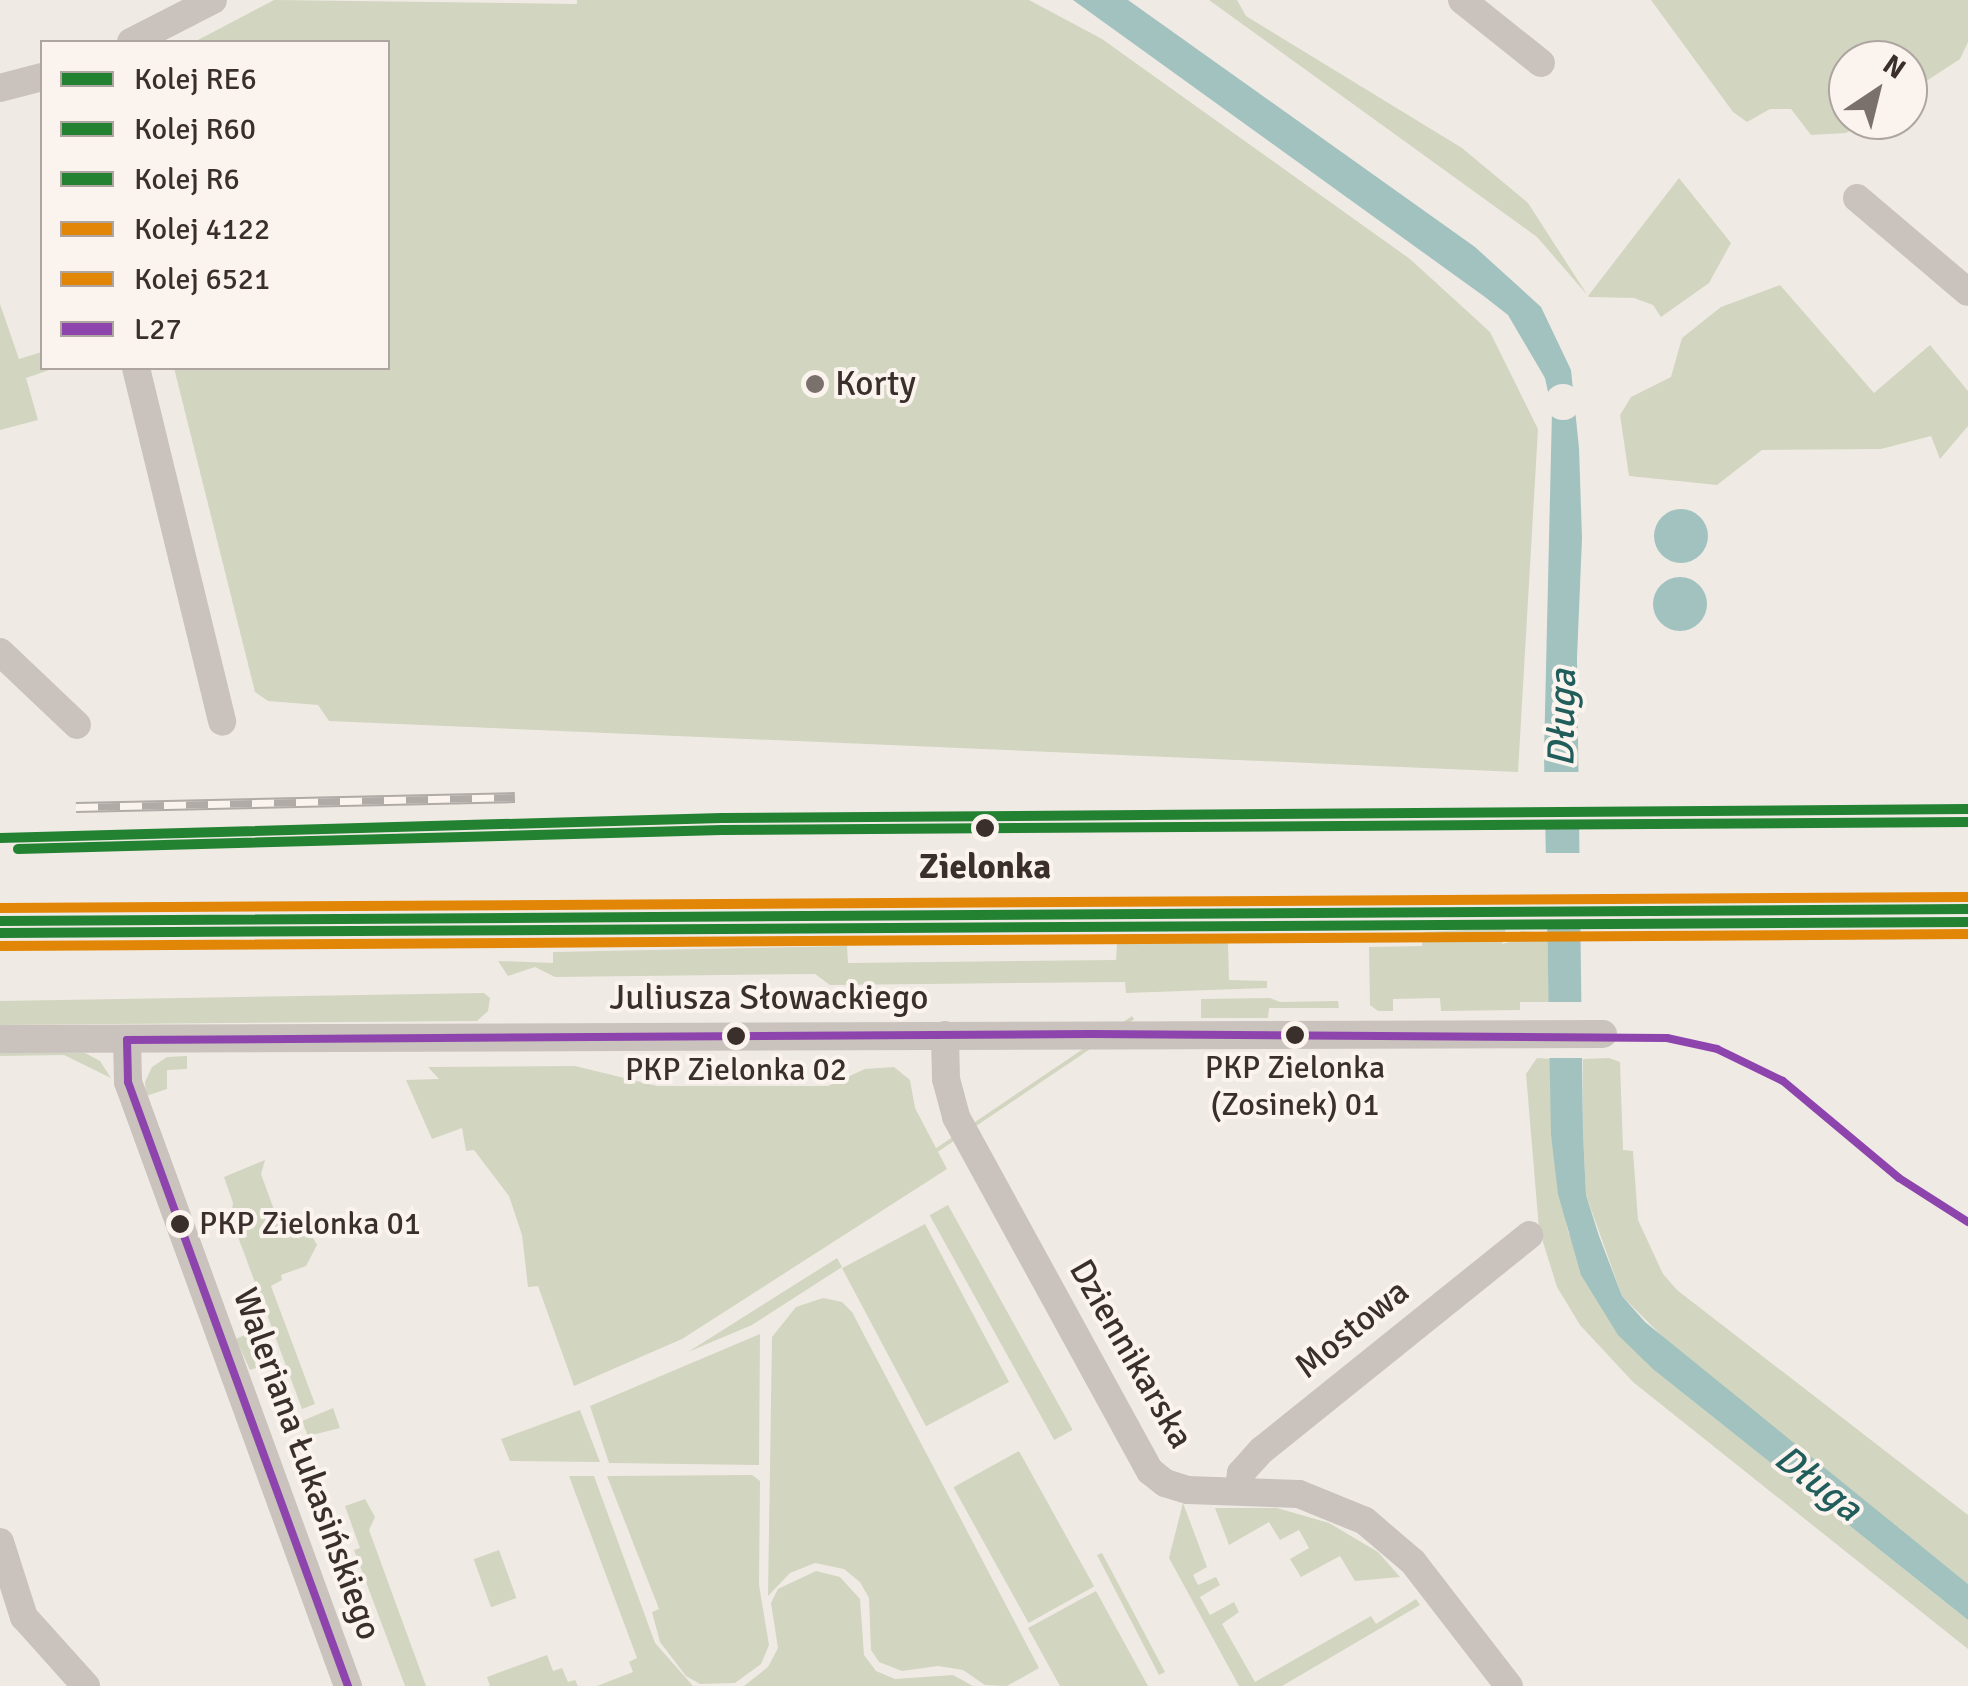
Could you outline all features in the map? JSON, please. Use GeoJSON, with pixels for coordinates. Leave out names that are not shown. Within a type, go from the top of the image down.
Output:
{"type":"FeatureCollection","features":[{"type":"Feature","properties":{"kind":"street"},"geometry":{"type":"LineString","coordinates":[[1462,0],[1541,63]]}},
{"type":"Feature","properties":{"kind":"street"},"geometry":{"type":"LineString","coordinates":[[135,40],[202,3]]}},
{"type":"Feature","properties":{"kind":"street"},"geometry":{"type":"LineString","coordinates":[[0,88],[40,78]]}},
{"type":"Feature","properties":{"kind":"street"},"geometry":{"type":"LineString","coordinates":[[1856,198],[1968,292]]}},
{"type":"Feature","properties":{"kind":"street"},"geometry":{"type":"LineString","coordinates":[[136,370],[222,722]]}},
{"type":"Feature","properties":{"kind":"street"},"geometry":{"type":"LineString","coordinates":[[0,652],[77,724]]}},
{"type":"Feature","properties":{"kind":"street","name":"Juliusza Słowackiego"},"geometry":{"type":"LineString","coordinates":[[0,1039],[1602,1034]]}},
{"type":"Feature","properties":{"kind":"street","name":"Dziennikarska"},"geometry":{"type":"LineString","coordinates":[[945,1035],[948,1090],[956,1117],[1144,1464],[1158,1478],[1176,1487],[1282,1491],[1318,1498],[1379,1531],[1412,1562],[1509,1686]]}},
{"type":"Feature","properties":{"kind":"street","name":"Waleriana Łukasińskiego"},"geometry":{"type":"LineString","coordinates":[[127,1040],[128,1082],[348,1686]]}},
{"type":"Feature","properties":{"kind":"street","name":"Mostowa"},"geometry":{"type":"LineString","coordinates":[[1239,1491],[1241,1473],[1262,1450],[1528,1235]]}},
{"type":"Feature","properties":{"kind":"street"},"geometry":{"type":"LineString","coordinates":[[0,1542],[24,1617],[86,1686]]}},
{"type":"Feature","properties":{"kind":"green space"},"geometry":{"type":"Polygon","coordinates":[[[274,0],[577,4],[577,0],[1029,0],[1102,39],[1410,259],[1490,332],[1538,429],[1518,772],[329,721],[318,705],[268,701],[255,692],[174,370],[390,370],[390,40],[198,40],[274,0]]]}},
{"type":"Feature","properties":{"kind":"green space"},"geometry":{"type":"Polygon","coordinates":[[[1209,0],[1237,0],[1246,16],[1462,148],[1528,203],[1588,295],[1537,237],[1209,0]]]}},
{"type":"Feature","properties":{"kind":"green space"},"geometry":{"type":"Polygon","coordinates":[[[1651,0],[1968,0],[1968,42],[1960,59],[1928,80],[1928,40],[1828,40],[1828,134],[1811,135],[1791,109],[1770,109],[1747,122],[1733,112],[1651,0]]]}},
{"type":"Feature","properties":{"kind":"green space"},"geometry":{"type":"Polygon","coordinates":[[[1679,178],[1731,243],[1709,283],[1661,317],[1653,305],[1634,298],[1588,296],[1679,178]]]}},
{"type":"Feature","properties":{"kind":"green space"},"geometry":{"type":"Polygon","coordinates":[[[1780,285],[1874,393],[1930,345],[1968,391],[1968,426],[1940,459],[1931,436],[1881,449],[1762,450],[1717,485],[1629,476],[1620,415],[1631,397],[1671,377],[1682,338],[1721,307],[1780,285]]]}},
{"type":"Feature","properties":{"kind":"green space"},"geometry":{"type":"Polygon","coordinates":[[[0,304],[19,359],[40,353],[40,370],[49,370],[26,378],[38,420],[0,430],[0,304]]]}},
{"type":"Feature","properties":{"kind":"green space"},"geometry":{"type":"Polygon","coordinates":[[[1506,928],[1502,944],[1517,940],[1521,931],[1547,933],[1549,1002],[1520,1002],[1520,1010],[1441,1011],[1440,998],[1393,999],[1393,1011],[1378,1011],[1370,1005],[1369,947],[1422,946],[1423,932],[1506,928]]]}},
{"type":"Feature","properties":{"kind":"green space"},"geometry":{"type":"Polygon","coordinates":[[[1228,943],[1229,980],[1267,981],[1267,988],[1126,993],[1125,982],[830,985],[815,974],[555,977],[535,967],[508,976],[498,961],[553,963],[553,952],[847,946],[848,963],[1116,960],[1117,944],[1228,943]]]}},
{"type":"Feature","properties":{"kind":"green space"},"geometry":{"type":"Polygon","coordinates":[[[484,993],[490,998],[488,1011],[477,1021],[0,1025],[0,1001],[484,993]]]}},
{"type":"Feature","properties":{"kind":"green space"},"geometry":{"type":"Polygon","coordinates":[[[1270,998],[1280,1002],[1338,1001],[1339,1008],[1269,1008],[1268,1018],[1201,1018],[1201,999],[1270,998]]]}},
{"type":"Feature","properties":{"kind":"green space"},"geometry":{"type":"Polygon","coordinates":[[[1132,1016],[1134,1019],[871,1197],[869,1193],[1132,1016]]]}},
{"type":"Feature","properties":{"kind":"green space"},"geometry":{"type":"Polygon","coordinates":[[[0,1052],[85,1053],[100,1061],[111,1078],[64,1055],[0,1056],[0,1052]]]}},
{"type":"Feature","properties":{"kind":"green space"},"geometry":{"type":"Polygon","coordinates":[[[187,1056],[187,1069],[167,1070],[167,1089],[146,1096],[145,1082],[152,1067],[167,1057],[187,1056]]]}},
{"type":"Feature","properties":{"kind":"green space"},"geometry":{"type":"Polygon","coordinates":[[[1537,1058],[1551,1059],[1551,1135],[1568,1232],[1654,1370],[1968,1620],[1968,1649],[1633,1382],[1580,1325],[1557,1287],[1539,1229],[1526,1074],[1537,1058]]]}},
{"type":"Feature","properties":{"kind":"green space"},"geometry":{"type":"Polygon","coordinates":[[[1609,1058],[1620,1062],[1623,1150],[1633,1151],[1638,1220],[1663,1274],[1677,1290],[1968,1515],[1968,1584],[1671,1345],[1622,1296],[1586,1195],[1583,1059],[1609,1058]]]}},
{"type":"Feature","properties":{"kind":"green space"},"geometry":{"type":"Polygon","coordinates":[[[575,1066],[657,1086],[828,1086],[865,1069],[894,1067],[910,1080],[915,1108],[947,1169],[682,1339],[574,1386],[538,1286],[528,1287],[522,1235],[509,1196],[474,1150],[466,1151],[462,1128],[432,1139],[406,1080],[439,1079],[428,1067],[575,1066]]]}},
{"type":"Feature","properties":{"kind":"green space"},"geometry":{"type":"Polygon","coordinates":[[[265,1160],[261,1174],[280,1226],[291,1222],[307,1227],[317,1245],[306,1266],[281,1275],[282,1280],[271,1286],[315,1404],[302,1409],[231,1218],[233,1203],[224,1177],[265,1160]]]}},
{"type":"Feature","properties":{"kind":"green space"},"geometry":{"type":"Polygon","coordinates":[[[948,1205],[1073,1430],[1054,1440],[930,1215],[948,1205]]]}},
{"type":"Feature","properties":{"kind":"green space"},"geometry":{"type":"Polygon","coordinates":[[[925,1224],[1009,1382],[926,1426],[842,1268],[925,1224]]]}},
{"type":"Feature","properties":{"kind":"green space"},"geometry":{"type":"Polygon","coordinates":[[[837,1258],[842,1267],[752,1325],[688,1352],[837,1258]]]}},
{"type":"Feature","properties":{"kind":"green space"},"geometry":{"type":"Polygon","coordinates":[[[823,1298],[842,1302],[852,1312],[1039,1668],[1007,1686],[985,1685],[963,1670],[938,1666],[902,1671],[879,1662],[871,1650],[869,1598],[860,1582],[844,1569],[815,1563],[790,1573],[768,1596],[772,1337],[796,1307],[823,1298]]]}},
{"type":"Feature","properties":{"kind":"green space"},"geometry":{"type":"Polygon","coordinates":[[[257,1329],[271,1358],[269,1364],[250,1370],[236,1339],[257,1329]]]}},
{"type":"Feature","properties":{"kind":"green space"},"geometry":{"type":"Polygon","coordinates":[[[760,1334],[759,1465],[609,1463],[590,1406],[760,1334]]]}},
{"type":"Feature","properties":{"kind":"green space"},"geometry":{"type":"Polygon","coordinates":[[[333,1408],[340,1428],[308,1436],[302,1421],[333,1408]]]}},
{"type":"Feature","properties":{"kind":"green space"},"geometry":{"type":"Polygon","coordinates":[[[580,1410],[600,1462],[510,1461],[501,1439],[580,1410]]]}},
{"type":"Feature","properties":{"kind":"green space"},"geometry":{"type":"Polygon","coordinates":[[[1019,1451],[1094,1587],[1029,1623],[953,1487],[1019,1451]]]}},
{"type":"Feature","properties":{"kind":"green space"},"geometry":{"type":"Polygon","coordinates":[[[752,1475],[760,1481],[759,1585],[769,1645],[761,1664],[735,1683],[700,1684],[686,1676],[660,1642],[652,1612],[659,1609],[607,1476],[752,1475]]]}},
{"type":"Feature","properties":{"kind":"green space"},"geometry":{"type":"Polygon","coordinates":[[[569,1476],[594,1476],[655,1643],[693,1686],[597,1686],[633,1672],[629,1662],[637,1658],[569,1476]]]}},
{"type":"Feature","properties":{"kind":"green space"},"geometry":{"type":"Polygon","coordinates":[[[365,1499],[375,1517],[369,1530],[426,1686],[405,1686],[354,1550],[360,1548],[345,1506],[365,1499]]]}},
{"type":"Feature","properties":{"kind":"green space"},"geometry":{"type":"Polygon","coordinates":[[[1183,1503],[1207,1567],[1193,1575],[1198,1585],[1216,1577],[1220,1585],[1200,1597],[1210,1615],[1234,1602],[1239,1612],[1222,1624],[1255,1682],[1371,1616],[1376,1624],[1416,1599],[1420,1605],[1282,1686],[1239,1686],[1169,1558],[1183,1503]]]}},
{"type":"Feature","properties":{"kind":"green space"},"geometry":{"type":"Polygon","coordinates":[[[1215,1508],[1277,1508],[1329,1523],[1378,1552],[1400,1577],[1355,1581],[1340,1556],[1301,1577],[1290,1559],[1309,1548],[1299,1530],[1280,1540],[1269,1522],[1229,1545],[1215,1508]]]}},
{"type":"Feature","properties":{"kind":"green space"},"geometry":{"type":"Polygon","coordinates":[[[499,1550],[516,1598],[491,1607],[474,1559],[499,1550]]]}},
{"type":"Feature","properties":{"kind":"green space"},"geometry":{"type":"Polygon","coordinates":[[[1102,1553],[1165,1672],[1159,1675],[1097,1555],[1102,1553]]]}},
{"type":"Feature","properties":{"kind":"green space"},"geometry":{"type":"Polygon","coordinates":[[[816,1571],[840,1577],[860,1599],[864,1655],[876,1671],[895,1679],[953,1675],[973,1686],[744,1686],[768,1667],[778,1648],[771,1603],[778,1589],[816,1571]]]}},
{"type":"Feature","properties":{"kind":"green space"},"geometry":{"type":"Polygon","coordinates":[[[1096,1591],[1148,1686],[1060,1686],[1028,1628],[1096,1591]]]}},
{"type":"Feature","properties":{"kind":"green space"},"geometry":{"type":"Polygon","coordinates":[[[547,1655],[553,1671],[562,1668],[568,1682],[575,1680],[578,1686],[490,1686],[487,1677],[547,1655]]]}},
{"type":"Feature","properties":{"kind":"water","name":"Długa"},"geometry":{"type":"Polygon","coordinates":[[[1073,0],[1128,0],[1475,247],[1541,307],[1571,370],[1579,448],[1582,538],[1577,658],[1583,1133],[1586,1195],[1599,1236],[1622,1296],[1645,1322],[1968,1584],[1968,1620],[1654,1370],[1618,1335],[1581,1275],[1558,1194],[1551,1135],[1544,755],[1552,410],[1545,378],[1508,315],[1073,0]]]}},
{"type":"Feature","properties":{"kind":"water"},"geometry":{"type":"Polygon","coordinates":[[[1681,509],[1700,517],[1708,536],[1700,555],[1681,563],[1662,555],[1654,536],[1662,517],[1681,509]]]}},
{"type":"Feature","properties":{"kind":"water"},"geometry":{"type":"Polygon","coordinates":[[[1680,577],[1699,585],[1707,604],[1699,623],[1680,631],[1661,623],[1653,604],[1661,585],[1680,577]]]}},
{"type":"Feature","properties":{"kind":"pier"},"geometry":{"type":"Polygon","coordinates":[[[1563,384],[1576,389],[1581,402],[1576,415],[1563,420],[1550,415],[1545,402],[1550,389],[1563,384]]]}},
{"type":"Feature","properties":{"kind":"pier"},"geometry":{"type":"Polygon","coordinates":[[[1539,772],[1584,772],[1584,827],[1539,827],[1539,772]]]}},
{"type":"Feature","properties":{"kind":"pier"},"geometry":{"type":"Polygon","coordinates":[[[1541,853],[1586,853],[1586,926],[1541,926],[1541,853]]]}},
{"type":"Feature","properties":{"kind":"pier"},"geometry":{"type":"Polygon","coordinates":[[[1544,1002],[1587,1002],[1587,1058],[1544,1058],[1544,1002]]]}},
{"type":"Feature","properties":{"kind":"railway"},"geometry":{"type":"LineString","coordinates":[[76,807],[515,797]]}},
{"type":"Feature","properties":{"kind":"rail line","name":"R60"},"geometry":{"type":"LineString","coordinates":[[0,838],[722,818],[1968,809]]}},
{"type":"Feature","properties":{"kind":"rail line","name":"R6"},"geometry":{"type":"LineString","coordinates":[[18,849],[722,830],[1968,822]]}},
{"type":"Feature","properties":{"kind":"rail line","name":"4122"},"geometry":{"type":"LineString","coordinates":[[0,908],[1968,897]]}},
{"type":"Feature","properties":{"kind":"rail line","name":"RE6"},"geometry":{"type":"LineString","coordinates":[[0,921],[1968,909]]}},
{"type":"Feature","properties":{"kind":"rail line","name":"R6"},"geometry":{"type":"LineString","coordinates":[[0,933],[1968,922]]}},
{"type":"Feature","properties":{"kind":"rail line","name":"6521"},"geometry":{"type":"LineString","coordinates":[[0,946],[1968,934]]}},
{"type":"Feature","properties":{"kind":"transit line","name":"L27"},"geometry":{"type":"LineString","coordinates":[[127,1040],[1091,1034],[1667,1038],[1717,1049],[1783,1081],[1899,1178],[1968,1222]]}},
{"type":"Feature","properties":{"kind":"transit line","name":"L27"},"geometry":{"type":"LineString","coordinates":[[127,1040],[128,1082],[348,1686]]}},
{"type":"Feature","properties":{"kind":"place","name":"Korty"},"geometry":{"type":"Point","coordinates":[815,384]}},
{"type":"Feature","properties":{"kind":"place","name":"Zielonka"},"geometry":{"type":"Point","coordinates":[985,828]}},
{"type":"Feature","properties":{"kind":"place","name":"PKP Zielonka (Zosinek) 01"},"geometry":{"type":"Point","coordinates":[1295,1035]}},
{"type":"Feature","properties":{"kind":"place","name":"PKP Zielonka 02"},"geometry":{"type":"Point","coordinates":[736,1036]}},
{"type":"Feature","properties":{"kind":"place","name":"PKP Zielonka 01"},"geometry":{"type":"Point","coordinates":[180,1224]}}]}
